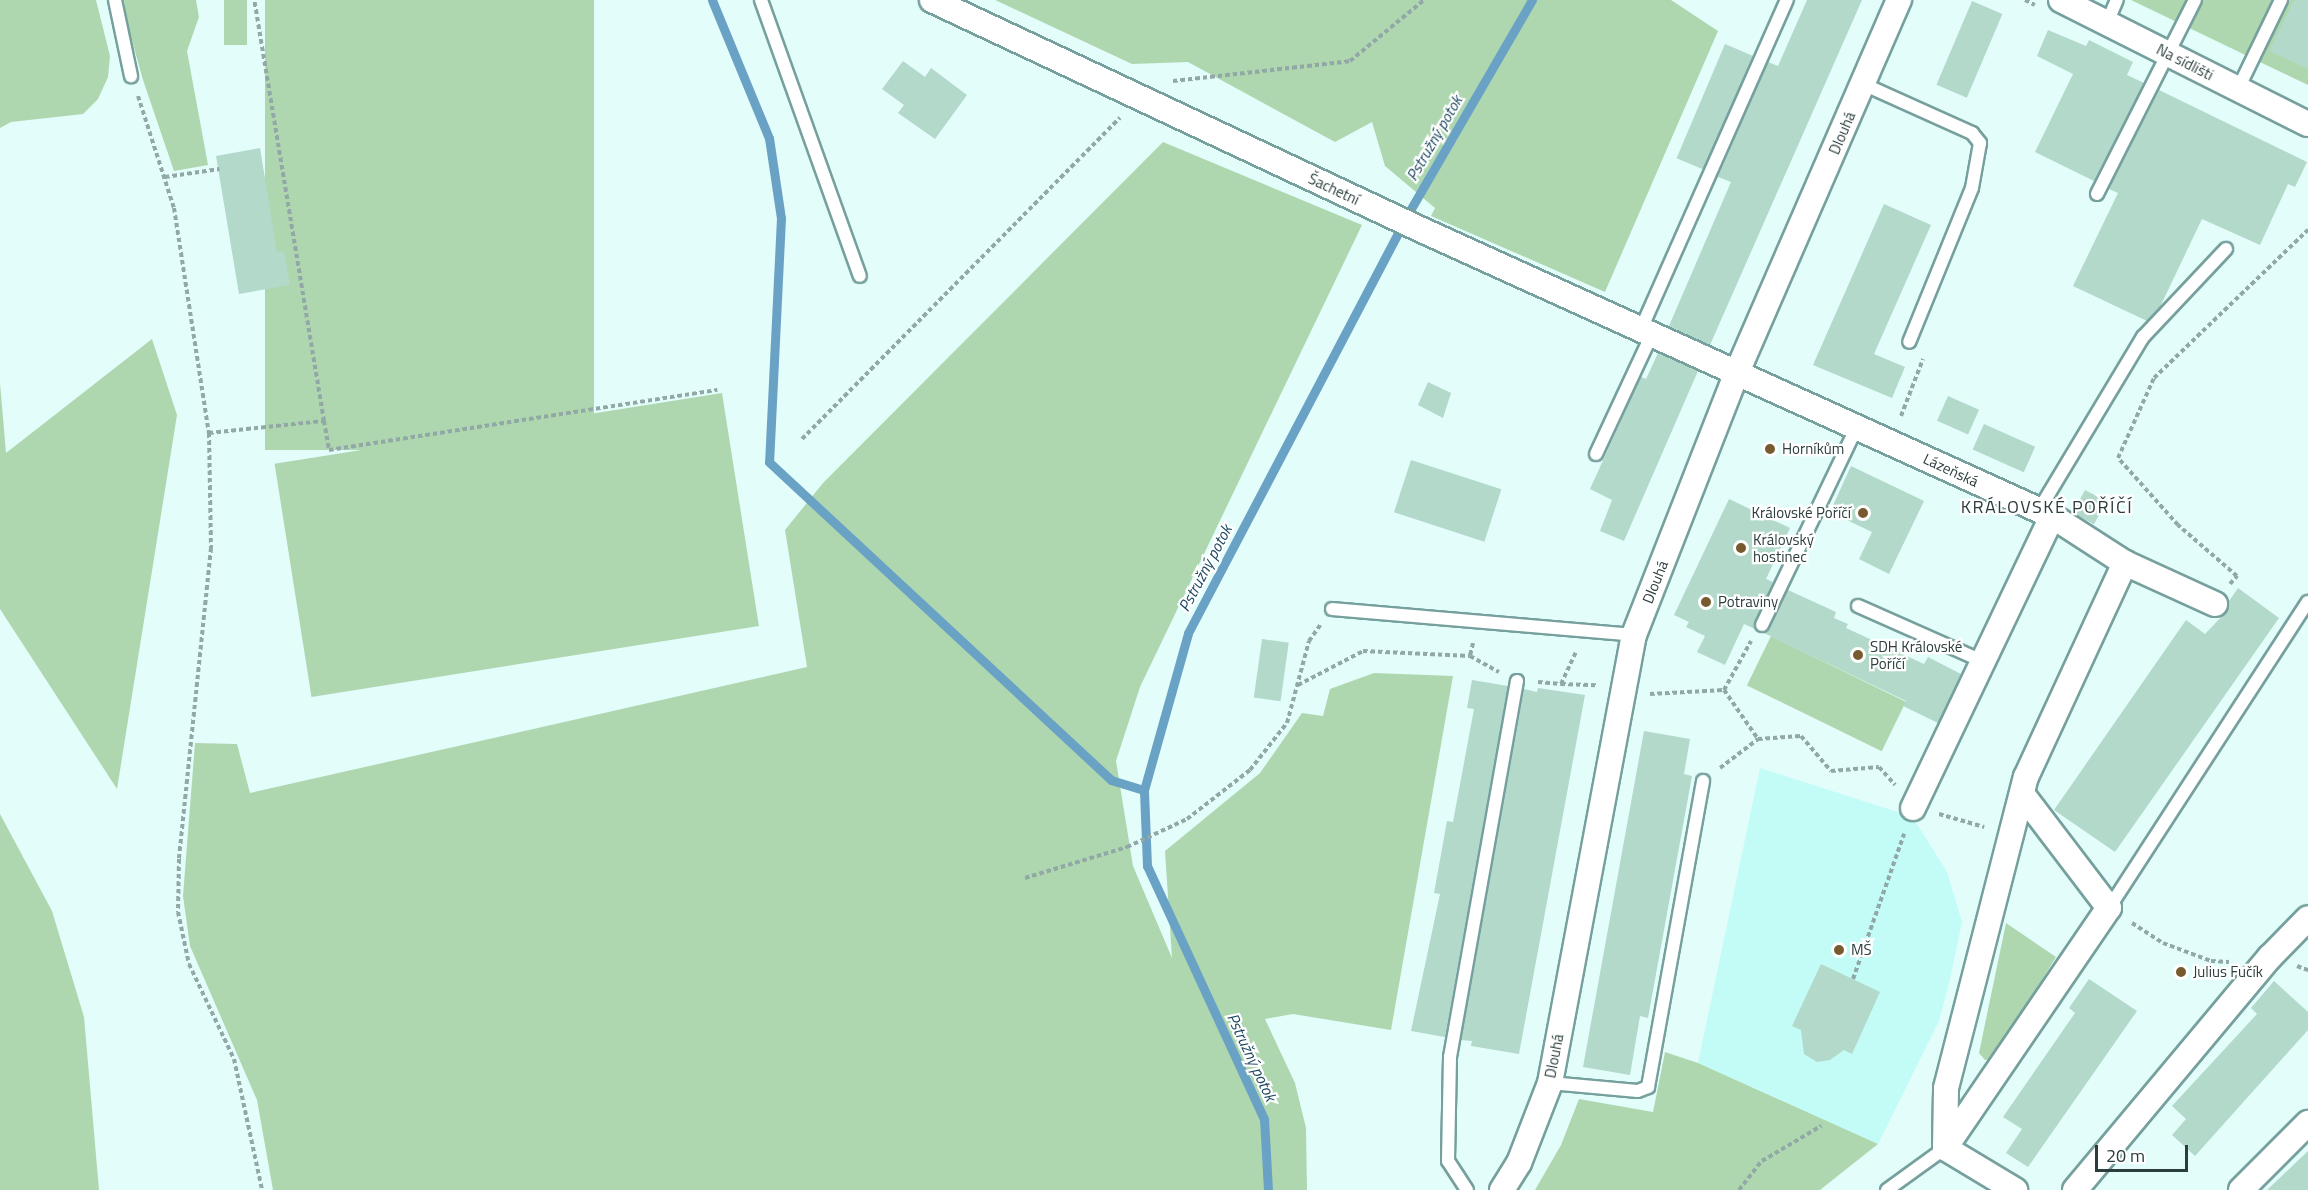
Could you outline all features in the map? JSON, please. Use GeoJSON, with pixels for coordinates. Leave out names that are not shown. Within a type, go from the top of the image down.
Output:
{"type":"FeatureCollection","features":[{"type":"Feature","properties":{"kind":"street","name":"Šachetní"},"geometry":{"type":"LineString","coordinates":[[932,0],[1424,231],[1646,332],[1738,370]]}},
{"type":"Feature","properties":{"kind":"street","name":"Na sídlišti"},"geometry":{"type":"LineString","coordinates":[[2061,0],[2308,123]]}},
{"type":"Feature","properties":{"kind":"street","name":"Dlouhá"},"geometry":{"type":"LineString","coordinates":[[1502,1190],[1519,1163],[1550,1083],[1634,635],[1738,370],[1863,84],[1896,1]]}},
{"type":"Feature","properties":{"kind":"street","name":"Lázeňská"},"geometry":{"type":"LineString","coordinates":[[1738,370],[2046,513],[2125,562],[2215,603]]}},
{"type":"Feature","properties":{"kind":"street"},"geometry":{"type":"LineString","coordinates":[[1913,807],[1982,661],[2046,513]]}},
{"type":"Feature","properties":{"kind":"street"},"geometry":{"type":"LineString","coordinates":[[1945,1148],[1946,1088],[2022,794],[2125,562]]}},
{"type":"Feature","properties":{"kind":"street"},"geometry":{"type":"LineString","coordinates":[[1945,1148],[2109,908],[2022,794]]}},
{"type":"Feature","properties":{"kind":"street"},"geometry":{"type":"LineString","coordinates":[[2075,1190],[2270,957],[2308,918]]}},
{"type":"Feature","properties":{"kind":"street"},"geometry":{"type":"LineString","coordinates":[[2241,1190],[2308,1123]]}},
{"type":"Feature","properties":{"kind":"street"},"geometry":{"type":"LineString","coordinates":[[1945,1148],[2015,1190]]}},
{"type":"Feature","properties":{"kind":"lane"},"geometry":{"type":"LineString","coordinates":[[115,0],[131,76]]}},
{"type":"Feature","properties":{"kind":"lane"},"geometry":{"type":"LineString","coordinates":[[761,0],[860,276]]}},
{"type":"Feature","properties":{"kind":"lane"},"geometry":{"type":"LineString","coordinates":[[1596,454],[1786,0]]}},
{"type":"Feature","properties":{"kind":"lane"},"geometry":{"type":"LineString","coordinates":[[2107,23],[2117,0]]}},
{"type":"Feature","properties":{"kind":"lane"},"geometry":{"type":"LineString","coordinates":[[2097,194],[2195,0]]}},
{"type":"Feature","properties":{"kind":"lane"},"geometry":{"type":"LineString","coordinates":[[2238,88],[2281,0]]}},
{"type":"Feature","properties":{"kind":"lane"},"geometry":{"type":"LineString","coordinates":[[1863,84],[1972,133],[1980,143],[1972,188],[1910,342]]}},
{"type":"Feature","properties":{"kind":"lane"},"geometry":{"type":"LineString","coordinates":[[2046,513],[2143,337],[2226,249]]}},
{"type":"Feature","properties":{"kind":"lane"},"geometry":{"type":"LineString","coordinates":[[1762,625],[1857,426]]}},
{"type":"Feature","properties":{"kind":"lane"},"geometry":{"type":"LineString","coordinates":[[2109,908],[2308,602]]}},
{"type":"Feature","properties":{"kind":"lane"},"geometry":{"type":"LineString","coordinates":[[1858,606],[1982,661]]}},
{"type":"Feature","properties":{"kind":"lane"},"geometry":{"type":"LineString","coordinates":[[1332,609],[1634,635]]}},
{"type":"Feature","properties":{"kind":"lane"},"geometry":{"type":"LineString","coordinates":[[1467,1190],[1448,1161],[1450,1057],[1516,681]]}},
{"type":"Feature","properties":{"kind":"lane"},"geometry":{"type":"LineString","coordinates":[[1550,1083],[1638,1091],[1647,1087],[1703,781]]}},
{"type":"Feature","properties":{"kind":"lane"},"geometry":{"type":"LineString","coordinates":[[1887,1190],[1945,1148]]}},
{"type":"Feature","properties":{"kind":"path"},"geometry":{"type":"LineString","coordinates":[[254,0],[329,450],[717,390]]}},
{"type":"Feature","properties":{"kind":"path"},"geometry":{"type":"LineString","coordinates":[[802,439],[1139,98],[1180,78],[1350,61],[1424,0]]}},
{"type":"Feature","properties":{"kind":"path"},"geometry":{"type":"LineString","coordinates":[[131,76],[174,208],[208,433],[211,549],[179,859],[178,912],[189,964],[234,1059],[262,1190]]}},
{"type":"Feature","properties":{"kind":"path"},"geometry":{"type":"LineString","coordinates":[[165,177],[219,169]]}},
{"type":"Feature","properties":{"kind":"path"},"geometry":{"type":"LineString","coordinates":[[2215,603],[2237,576],[2178,525],[2118,458],[2154,378],[2308,230]]}},
{"type":"Feature","properties":{"kind":"path"},"geometry":{"type":"LineString","coordinates":[[1890,442],[1923,359],[1910,342]]}},
{"type":"Feature","properties":{"kind":"path"},"geometry":{"type":"LineString","coordinates":[[208,433],[324,421]]}},
{"type":"Feature","properties":{"kind":"path"},"geometry":{"type":"LineString","coordinates":[[1025,878],[1127,848],[1187,819],[1250,770],[1287,723],[1309,641],[1332,609]]}},
{"type":"Feature","properties":{"kind":"path"},"geometry":{"type":"LineString","coordinates":[[1724,690],[1762,625]]}},
{"type":"Feature","properties":{"kind":"path"},"geometry":{"type":"LineString","coordinates":[[1297,685],[1363,651],[1470,656]]}},
{"type":"Feature","properties":{"kind":"path"},"geometry":{"type":"LineString","coordinates":[[1561,684],[1607,685]]}},
{"type":"Feature","properties":{"kind":"path"},"geometry":{"type":"LineString","coordinates":[[1703,781],[1758,739]]}},
{"type":"Feature","properties":{"kind":"path"},"geometry":{"type":"LineString","coordinates":[[1853,979],[1913,807],[2011,834]]}},
{"type":"Feature","properties":{"kind":"path"},"geometry":{"type":"LineString","coordinates":[[2109,908],[2163,943],[2211,961],[2244,963],[2270,957],[2308,970]]}},
{"type":"Feature","properties":{"kind":"path"},"geometry":{"type":"LineString","coordinates":[[1739,1190],[1762,1161],[1821,1126]]}},
{"type":"Feature","properties":{"kind":"shaded area","name":"MŠ"},"geometry":{"type":"Polygon","coordinates":[[[1760,768],[1901,813],[1917,824],[1947,872],[1962,922],[1950,979],[1939,1021],[1878,1144],[1698,1063],[1760,768]]]}},
{"type":"Feature","properties":{"kind":"green space"},"geometry":{"type":"Polygon","coordinates":[[[0,0],[96,0],[110,56],[108,77],[98,99],[83,114],[11,122],[0,128],[0,0]]]}},
{"type":"Feature","properties":{"kind":"green space"},"geometry":{"type":"Polygon","coordinates":[[[124,0],[196,0],[199,17],[187,51],[208,165],[174,171],[143,80],[126,19],[124,0]]]}},
{"type":"Feature","properties":{"kind":"green space"},"geometry":{"type":"Polygon","coordinates":[[[224,0],[247,0],[247,45],[224,45],[224,0]]]}},
{"type":"Feature","properties":{"kind":"green space"},"geometry":{"type":"Polygon","coordinates":[[[265,0],[594,0],[594,450],[265,450],[265,0]]]}},
{"type":"Feature","properties":{"kind":"green space"},"geometry":{"type":"Polygon","coordinates":[[[995,0],[1671,0],[1718,31],[1605,292],[1431,216],[1435,208],[1385,166],[1372,122],[1335,142],[1188,62],[1132,64],[995,0]]]}},
{"type":"Feature","properties":{"kind":"green space"},"geometry":{"type":"Polygon","coordinates":[[[2131,0],[2308,0],[2308,85],[2131,0]]]}},
{"type":"Feature","properties":{"kind":"green space"},"geometry":{"type":"Polygon","coordinates":[[[1163,142],[1362,225],[1140,687],[1116,761],[1133,866],[1172,958],[1165,851],[1260,773],[1302,713],[1323,716],[1330,689],[1374,673],[1453,676],[1391,1030],[1293,1014],[1265,1019],[1295,1083],[1306,1128],[1307,1190],[273,1190],[257,1100],[190,946],[183,896],[195,743],[237,744],[250,793],[807,667],[785,530],[823,483],[1163,142]]]}},
{"type":"Feature","properties":{"kind":"green space"},"geometry":{"type":"Polygon","coordinates":[[[152,339],[177,415],[117,789],[0,609],[0,383],[6,453],[152,339]]]}},
{"type":"Feature","properties":{"kind":"green space"},"geometry":{"type":"Polygon","coordinates":[[[722,393],[759,626],[311,697],[275,464],[722,393]]]}},
{"type":"Feature","properties":{"kind":"green space"},"geometry":{"type":"Polygon","coordinates":[[[1771,636],[1906,702],[1882,751],[1747,685],[1771,636]]]}},
{"type":"Feature","properties":{"kind":"green space"},"geometry":{"type":"Polygon","coordinates":[[[0,814],[52,911],[84,1017],[99,1190],[0,1190],[0,814]]]}},
{"type":"Feature","properties":{"kind":"green space"},"geometry":{"type":"Polygon","coordinates":[[[2006,923],[2056,957],[1994,1059],[1985,1060],[1979,1053],[2006,923]]]}},
{"type":"Feature","properties":{"kind":"green space"},"geometry":{"type":"Polygon","coordinates":[[[1665,1052],[1698,1063],[1878,1144],[1820,1190],[1535,1190],[1561,1145],[1579,1099],[1653,1112],[1665,1052]]]}},
{"type":"Feature","properties":{"kind":"building"},"geometry":{"type":"Polygon","coordinates":[[[1807,0],[1862,0],[1710,345],[1669,326],[1731,182],[1718,177],[1768,62],[1778,66],[1807,0]]]}},
{"type":"Feature","properties":{"kind":"building"},"geometry":{"type":"Polygon","coordinates":[[[2294,0],[2308,0],[2308,69],[2269,51],[2294,0]]]}},
{"type":"Feature","properties":{"kind":"building"},"geometry":{"type":"Polygon","coordinates":[[[1972,1],[2002,14],[1967,98],[1936,85],[1972,1]]]}},
{"type":"Feature","properties":{"kind":"building"},"geometry":{"type":"Polygon","coordinates":[[[2048,30],[2086,46],[2089,40],[2133,62],[2127,75],[2144,83],[2094,181],[2035,152],[2073,74],[2037,56],[2048,30]]]}},
{"type":"Feature","properties":{"kind":"building"},"geometry":{"type":"Polygon","coordinates":[[[1725,44],[1753,56],[1704,170],[1677,158],[1725,44]]]}},
{"type":"Feature","properties":{"kind":"building"},"geometry":{"type":"Polygon","coordinates":[[[903,61],[925,77],[931,68],[967,95],[935,139],[898,113],[904,105],[882,89],[903,61]]]}},
{"type":"Feature","properties":{"kind":"building"},"geometry":{"type":"Polygon","coordinates":[[[2159,90],[2307,162],[2295,187],[2288,184],[2260,245],[2202,219],[2160,307],[2147,321],[2073,286],[2118,193],[2109,189],[2159,90]]]}},
{"type":"Feature","properties":{"kind":"building"},"geometry":{"type":"Polygon","coordinates":[[[260,148],[277,252],[284,251],[290,285],[239,294],[216,156],[260,148]]]}},
{"type":"Feature","properties":{"kind":"building"},"geometry":{"type":"Polygon","coordinates":[[[1884,204],[1931,225],[1874,354],[1905,367],[1892,398],[1813,365],[1884,204]]]}},
{"type":"Feature","properties":{"kind":"building"},"geometry":{"type":"Polygon","coordinates":[[[1658,353],[1698,371],[1624,541],[1600,531],[1612,500],[1590,489],[1641,377],[1646,379],[1658,353]]]}},
{"type":"Feature","properties":{"kind":"building"},"geometry":{"type":"Polygon","coordinates":[[[1428,382],[1451,393],[1443,418],[1418,405],[1428,382]]]}},
{"type":"Feature","properties":{"kind":"building"},"geometry":{"type":"Polygon","coordinates":[[[1948,396],[1979,410],[1968,434],[1937,421],[1948,396]]]}},
{"type":"Feature","properties":{"kind":"building"},"geometry":{"type":"Polygon","coordinates":[[[1984,424],[2035,447],[2024,472],[1973,450],[1984,424]]]}},
{"type":"Feature","properties":{"kind":"building"},"geometry":{"type":"Polygon","coordinates":[[[1411,460],[1501,489],[1484,542],[1394,512],[1411,460]]]}},
{"type":"Feature","properties":{"kind":"building"},"geometry":{"type":"Polygon","coordinates":[[[1851,466],[1924,501],[1889,574],[1859,559],[1872,532],[1830,512],[1851,466]]]}},
{"type":"Feature","properties":{"kind":"building"},"geometry":{"type":"Polygon","coordinates":[[[2085,490],[2106,501],[2094,524],[2073,513],[2085,490]]]}},
{"type":"Feature","properties":{"kind":"building"},"geometry":{"type":"Polygon","coordinates":[[[1729,499],[1790,528],[1766,579],[1773,582],[1755,629],[1744,624],[1725,665],[1697,652],[1705,636],[1686,627],[1689,622],[1674,615],[1729,499]]]}},
{"type":"Feature","properties":{"kind":"building"},"geometry":{"type":"Polygon","coordinates":[[[2238,588],[2279,618],[2115,852],[2054,810],[2186,620],[2205,634],[2228,610],[2229,601],[2238,588]]]}},
{"type":"Feature","properties":{"kind":"building"},"geometry":{"type":"Polygon","coordinates":[[[1788,590],[1836,612],[1834,618],[1848,624],[1846,628],[1924,664],[1928,657],[1961,674],[1938,723],[1903,706],[1906,701],[1764,633],[1788,590]]]}},
{"type":"Feature","properties":{"kind":"building"},"geometry":{"type":"Polygon","coordinates":[[[1262,639],[1289,643],[1281,701],[1254,697],[1262,639]]]}},
{"type":"Feature","properties":{"kind":"building"},"geometry":{"type":"Polygon","coordinates":[[[1472,680],[1508,686],[1445,1037],[1411,1031],[1440,894],[1434,893],[1447,821],[1453,822],[1474,709],[1467,708],[1472,680]]]}},
{"type":"Feature","properties":{"kind":"building"},"geometry":{"type":"Polygon","coordinates":[[[1538,688],[1585,695],[1519,1054],[1471,1046],[1472,1041],[1461,1040],[1524,689],[1537,692],[1538,688]]]}},
{"type":"Feature","properties":{"kind":"building"},"geometry":{"type":"Polygon","coordinates":[[[1644,731],[1690,739],[1684,774],[1692,776],[1648,1018],[1640,1016],[1630,1075],[1583,1067],[1644,731]]]}},
{"type":"Feature","properties":{"kind":"building"},"geometry":{"type":"Polygon","coordinates":[[[1821,964],[1880,992],[1852,1054],[1844,1050],[1830,1060],[1817,1062],[1804,1054],[1801,1030],[1792,1026],[1821,964]]]}},
{"type":"Feature","properties":{"kind":"building"},"geometry":{"type":"Polygon","coordinates":[[[2089,979],[2137,1011],[2028,1167],[2006,1153],[2022,1129],[2003,1117],[2075,1013],[2069,1008],[2089,979]]]}},
{"type":"Feature","properties":{"kind":"building"},"geometry":{"type":"Polygon","coordinates":[[[2274,981],[2308,1012],[2308,1030],[2195,1156],[2172,1135],[2186,1119],[2172,1106],[2257,1014],[2251,1008],[2274,981]]]}},
{"type":"Feature","properties":{"kind":"building"},"geometry":{"type":"Polygon","coordinates":[[[2308,1151],[2308,1190],[2267,1190],[2308,1151]]]}},
{"type":"Feature","properties":{"kind":"waterway"},"geometry":{"type":"LineString","coordinates":[[712,0],[769,138],[781,218],[769,462],[1111,780],[1144,790]]}},
{"type":"Feature","properties":{"kind":"waterway","name":"Pstružný potok"},"geometry":{"type":"LineString","coordinates":[[1268,1190],[1264,1119],[1147,866],[1144,790],[1188,633],[1405,219],[1532,0]]}},
{"type":"Feature","properties":{"kind":"place","name":"Horníkům"},"geometry":{"type":"Point","coordinates":[1770,449]}},
{"type":"Feature","properties":{"kind":"place","name":"Královské Poříčí"},"geometry":{"type":"Point","coordinates":[1863,513]}},
{"type":"Feature","properties":{"kind":"place","name":"Královský hostinec"},"geometry":{"type":"Point","coordinates":[1741,548]}},
{"type":"Feature","properties":{"kind":"place","name":"Potraviny"},"geometry":{"type":"Point","coordinates":[1706,602]}},
{"type":"Feature","properties":{"kind":"place","name":"SDH Královské Poříčí"},"geometry":{"type":"Point","coordinates":[1858,655]}},
{"type":"Feature","properties":{"kind":"place","name":"MŠ"},"geometry":{"type":"Point","coordinates":[1839,950]}},
{"type":"Feature","properties":{"kind":"place","name":"Julius Fučík"},"geometry":{"type":"Point","coordinates":[2181,972]}},
{"type":"Feature","properties":{"kind":"district","name":"KRÁLOVSKÉ POŘÍČÍ"},"geometry":{"type":"Point","coordinates":[2047,507]}}]}
